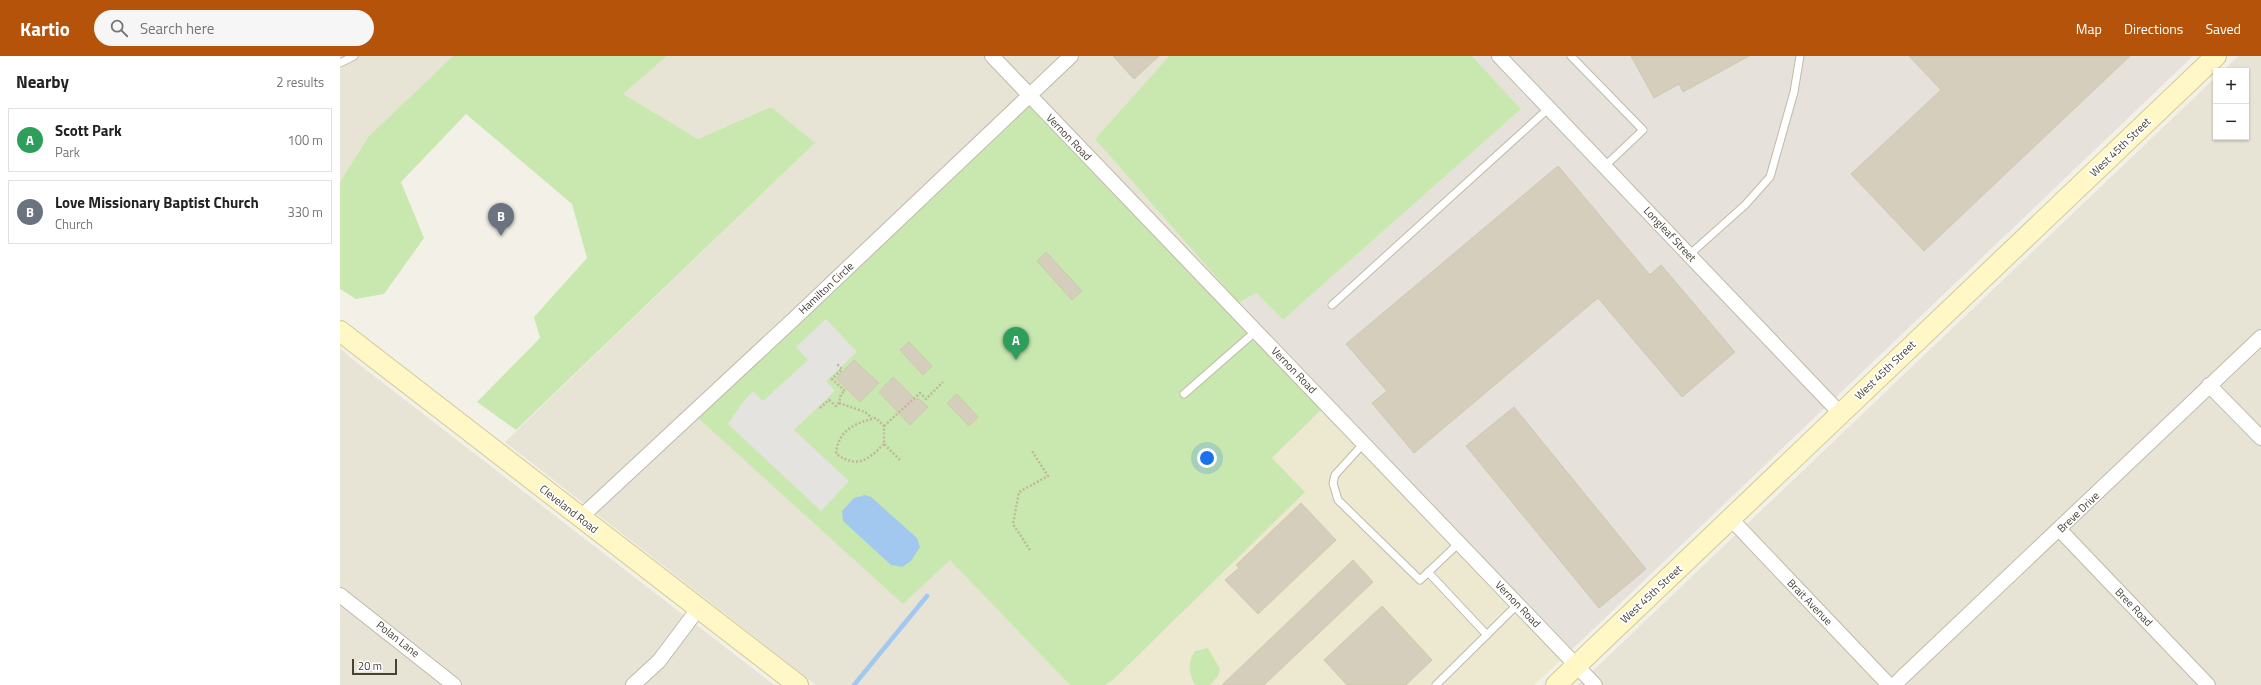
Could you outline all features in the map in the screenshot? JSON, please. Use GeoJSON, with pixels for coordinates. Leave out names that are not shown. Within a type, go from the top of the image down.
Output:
{"type":"FeatureCollection","features":[{"type":"Feature","properties":{"kind":"street","name":"Vernon Road"},"geometry":{"type":"LineString","coordinates":[[992,56],[1365,443],[1595,685]]}},
{"type":"Feature","properties":{"kind":"street","name":"Hamilton Circle"},"geometry":{"type":"LineString","coordinates":[[580,518],[796,317],[1071,56]]}},
{"type":"Feature","properties":{"kind":"street","name":"Longleaf Street"},"geometry":{"type":"LineString","coordinates":[[1499,56],[1840,413]]}},
{"type":"Feature","properties":{"kind":"street","name":"West 45th Street"},"geometry":{"type":"LineString","coordinates":[[1556,685],[2216,56]]}},
{"type":"Feature","properties":{"kind":"street","name":"Cleveland Road"},"geometry":{"type":"LineString","coordinates":[[340,331],[798,685]]}},
{"type":"Feature","properties":{"kind":"street","name":"Breve Drive"},"geometry":{"type":"LineString","coordinates":[[1894,685],[2261,337]]}},
{"type":"Feature","properties":{"kind":"street"},"geometry":{"type":"LineString","coordinates":[[2210,386],[2261,438]]}},
{"type":"Feature","properties":{"kind":"street","name":"Brait Avenue"},"geometry":{"type":"LineString","coordinates":[[1731,519],[1889,685]]}},
{"type":"Feature","properties":{"kind":"street","name":"Bree Road"},"geometry":{"type":"LineString","coordinates":[[2059,529],[2208,685]]}},
{"type":"Feature","properties":{"kind":"street","name":"Polan Lane"},"geometry":{"type":"LineString","coordinates":[[340,595],[454,685]]}},
{"type":"Feature","properties":{"kind":"street"},"geometry":{"type":"LineString","coordinates":[[633,685],[659,661],[698,609]]}},
{"type":"Feature","properties":{"kind":"lane"},"geometry":{"type":"LineString","coordinates":[[340,63],[354,56]]}},
{"type":"Feature","properties":{"kind":"lane"},"geometry":{"type":"LineString","coordinates":[[1571,56],[1643,130],[1605,166]]}},
{"type":"Feature","properties":{"kind":"lane"},"geometry":{"type":"LineString","coordinates":[[1689,255],[1745,204],[1770,177],[1794,92],[1800,56]]}},
{"type":"Feature","properties":{"kind":"lane"},"geometry":{"type":"LineString","coordinates":[[1332,305],[1549,108]]}},
{"type":"Feature","properties":{"kind":"lane"},"geometry":{"type":"LineString","coordinates":[[1184,394],[1256,331]]}},
{"type":"Feature","properties":{"kind":"lane"},"geometry":{"type":"LineString","coordinates":[[1365,443],[1335,475],[1333,482],[1338,500],[1420,580],[1459,543]]}},
{"type":"Feature","properties":{"kind":"lane"},"geometry":{"type":"LineString","coordinates":[[1428,572],[1487,635]]}},
{"type":"Feature","properties":{"kind":"lane"},"geometry":{"type":"LineString","coordinates":[[1436,685],[1518,604]]}},
{"type":"Feature","properties":{"kind":"path"},"geometry":{"type":"LineString","coordinates":[[836,363],[842,369],[832,379],[845,391],[840,394],[839,403]]}},
{"type":"Feature","properties":{"kind":"path"},"geometry":{"type":"LineString","coordinates":[[884,426],[920,393],[926,399],[943,382]]}},
{"type":"Feature","properties":{"kind":"path"},"geometry":{"type":"LineString","coordinates":[[820,408],[829,400],[836,406],[839,403],[865,412],[873,418],[876,418],[884,426],[884,444],[900,460]]}},
{"type":"Feature","properties":{"kind":"path"},"geometry":{"type":"LineString","coordinates":[[873,418],[851,428],[841,435],[837,441],[836,454],[850,462],[856,462],[870,456],[884,444]]}},
{"type":"Feature","properties":{"kind":"path"},"geometry":{"type":"LineString","coordinates":[[1030,550],[1013,524],[1019,492],[1048,476],[1032,451]]}},
{"type":"Feature","properties":{"kind":"shaded area"},"geometry":{"type":"Polygon","coordinates":[[[340,56],[453,56],[369,136],[340,182],[340,56]]]}},
{"type":"Feature","properties":{"kind":"shaded area"},"geometry":{"type":"Polygon","coordinates":[[[667,56],[1169,56],[1095,139],[1239,303],[1228,311],[1029,105],[903,604],[950,559],[1070,685],[816,685],[505,442],[814,144],[771,107],[698,139],[623,94],[667,56]]]}},
{"type":"Feature","properties":{"kind":"shaded area"},"geometry":{"type":"Polygon","coordinates":[[[1472,56],[2193,56],[1561,660],[1228,311],[1256,293],[1283,320],[1521,109],[1472,56]]]}},
{"type":"Feature","properties":{"kind":"shaded area"},"geometry":{"type":"Polygon","coordinates":[[[2238,56],[2261,56],[2261,685],[1578,685],[2213,80],[2213,140],[2249,140],[2249,68],[2226,68],[2238,56]]]}},
{"type":"Feature","properties":{"kind":"shaded area"},"geometry":{"type":"Polygon","coordinates":[[[826,319],[857,352],[826,381],[835,391],[794,430],[849,481],[821,511],[728,424],[743,402],[753,391],[763,401],[808,360],[796,347],[826,319]]]}},
{"type":"Feature","properties":{"kind":"shaded area"},"geometry":{"type":"Polygon","coordinates":[[[340,348],[352,359],[774,685],[340,685],[340,348]]]}},
{"type":"Feature","properties":{"kind":"shaded area"},"geometry":{"type":"Polygon","coordinates":[[[1322,409],[1561,660],[1534,685],[1105,685],[1113,680],[1304,492],[1272,458],[1322,409]]]}},
{"type":"Feature","properties":{"kind":"green space"},"geometry":{"type":"Polygon","coordinates":[[[453,56],[667,56],[623,94],[698,139],[771,107],[815,143],[516,430],[477,402],[540,338],[534,317],[587,258],[572,204],[466,114],[401,182],[424,238],[384,294],[356,299],[340,289],[340,182],[369,136],[453,56]]]}},
{"type":"Feature","properties":{"kind":"green space"},"geometry":{"type":"Polygon","coordinates":[[[1169,56],[1472,56],[1521,109],[1283,320],[1256,293],[1239,303],[1095,139],[1169,56]]]}},
{"type":"Feature","properties":{"kind":"green space"},"geometry":{"type":"Polygon","coordinates":[[[1029,105],[1322,409],[1272,458],[1305,492],[1113,680],[1105,685],[1070,685],[950,560],[903,604],[697,417],[1029,105]]]}},
{"type":"Feature","properties":{"kind":"green space"},"geometry":{"type":"Polygon","coordinates":[[[1208,648],[1220,669],[1218,676],[1210,685],[1195,685],[1190,672],[1192,655],[1195,651],[1208,648]]]}},
{"type":"Feature","properties":{"kind":"water"},"geometry":{"type":"Polygon","coordinates":[[[865,495],[871,497],[917,538],[920,547],[911,561],[902,567],[891,565],[843,521],[842,511],[854,498],[865,495]]]}},
{"type":"Feature","properties":{"kind":"building"},"geometry":{"type":"Polygon","coordinates":[[[1113,56],[1159,56],[1134,79],[1113,56]]]}},
{"type":"Feature","properties":{"kind":"building"},"geometry":{"type":"Polygon","coordinates":[[[1631,56],[1749,56],[1683,92],[1679,84],[1654,98],[1631,56]]]}},
{"type":"Feature","properties":{"kind":"building"},"geometry":{"type":"Polygon","coordinates":[[[1909,56],[2130,56],[1924,251],[1851,174],[1941,90],[1909,56]]]}},
{"type":"Feature","properties":{"kind":"building"},"geometry":{"type":"Polygon","coordinates":[[[1558,166],[1650,275],[1661,265],[1735,352],[1682,397],[1598,298],[1414,453],[1372,403],[1387,391],[1346,344],[1558,166]]]}},
{"type":"Feature","properties":{"kind":"building"},"geometry":{"type":"Polygon","coordinates":[[[1046,252],[1082,291],[1072,300],[1037,261],[1046,252]]]}},
{"type":"Feature","properties":{"kind":"building"},"geometry":{"type":"Polygon","coordinates":[[[909,342],[932,366],[923,375],[900,350],[909,342]]]}},
{"type":"Feature","properties":{"kind":"building"},"geometry":{"type":"Polygon","coordinates":[[[854,360],[879,383],[860,402],[836,378],[854,360]]]}},
{"type":"Feature","properties":{"kind":"building"},"geometry":{"type":"Polygon","coordinates":[[[893,377],[916,400],[918,398],[928,407],[910,425],[879,392],[893,377]]]}},
{"type":"Feature","properties":{"kind":"building"},"geometry":{"type":"Polygon","coordinates":[[[957,394],[978,417],[969,426],[947,403],[957,394]]]}},
{"type":"Feature","properties":{"kind":"building"},"geometry":{"type":"Polygon","coordinates":[[[1514,407],[1646,569],[1599,608],[1466,446],[1514,407]]]}},
{"type":"Feature","properties":{"kind":"building"},"geometry":{"type":"Polygon","coordinates":[[[1301,503],[1336,540],[1258,614],[1225,580],[1239,568],[1236,565],[1301,503]]]}},
{"type":"Feature","properties":{"kind":"building"},"geometry":{"type":"Polygon","coordinates":[[[1353,560],[1373,582],[1264,685],[1222,685],[1353,560]]]}},
{"type":"Feature","properties":{"kind":"building"},"geometry":{"type":"Polygon","coordinates":[[[1382,606],[1432,660],[1406,685],[1347,685],[1324,660],[1382,606]]]}},
{"type":"Feature","properties":{"kind":"waterway"},"geometry":{"type":"LineString","coordinates":[[854,685],[927,596]]}},
{"type":"Feature","properties":{"kind":"place","name":"Love Missionary Baptist Church"},"geometry":{"type":"Point","coordinates":[501,236]}},
{"type":"Feature","properties":{"kind":"place","name":"Scott Park"},"geometry":{"type":"Point","coordinates":[1016,360]}}]}
